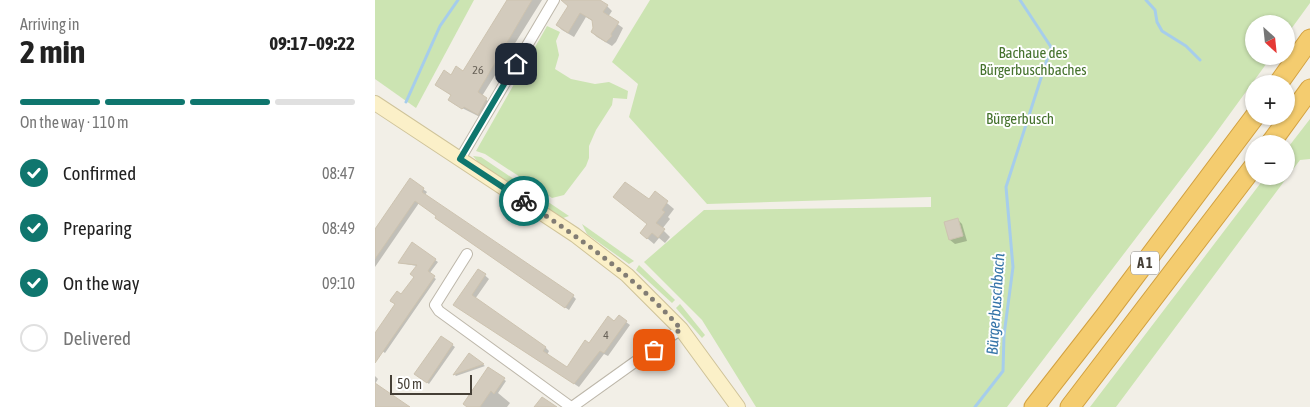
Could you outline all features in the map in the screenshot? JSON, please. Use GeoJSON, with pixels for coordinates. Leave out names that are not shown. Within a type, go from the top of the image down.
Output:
{"type":"FeatureCollection","features":[{"type":"Feature","properties":{"kind":"highway"},"geometry":{"type":"LineString","coordinates":[[1285,75],[1310,40]]}},
{"type":"Feature","properties":{"kind":"highway"},"geometry":{"type":"LineString","coordinates":[[1277,135],[1310,89]]}},
{"type":"Feature","properties":{"kind":"highway","name":"A 1"},"geometry":{"type":"LineString","coordinates":[[1034,407],[1248,125]]}},
{"type":"Feature","properties":{"kind":"highway","name":"A 1"},"geometry":{"type":"LineString","coordinates":[[1071,407],[1245,178]]}},
{"type":"Feature","properties":{"kind":"main road"},"geometry":{"type":"LineString","coordinates":[[375,103],[602,254],[655,301],[681,329],[738,407]]}},
{"type":"Feature","properties":{"kind":"street"},"geometry":{"type":"LineString","coordinates":[[460,159],[554,0]]}},
{"type":"Feature","properties":{"kind":"street"},"geometry":{"type":"LineString","coordinates":[[467,254],[435,305],[439,311],[572,407],[681,329]]}},
{"type":"Feature","properties":{"kind":"green space"},"geometry":{"type":"Polygon","coordinates":[[[375,0],[474,0],[416,108],[375,79],[375,0]]]}},
{"type":"Feature","properties":{"kind":"green space","name":"Bürgerbusch"},"geometry":{"type":"Polygon","coordinates":[[[650,0],[1310,0],[1310,3],[1295,24],[1295,15],[1245,15],[1245,65],[1265,65],[1258,75],[1245,75],[1245,93],[1007,407],[756,407],[702,320],[644,262],[704,210],[931,207],[931,197],[707,204],[629,117],[638,84],[612,62],[650,0]]]}},
{"type":"Feature","properties":{"kind":"green space"},"geometry":{"type":"Polygon","coordinates":[[[547,26],[560,32],[556,41],[559,55],[555,69],[571,79],[595,84],[609,82],[628,91],[627,99],[613,98],[612,105],[596,130],[589,146],[589,158],[586,166],[564,195],[552,198],[485,154],[476,151],[547,26]]]}},
{"type":"Feature","properties":{"kind":"green space"},"geometry":{"type":"Polygon","coordinates":[[[1310,119],[1310,159],[1300,160],[1295,167],[1295,138],[1310,119]]]}},
{"type":"Feature","properties":{"kind":"green space"},"geometry":{"type":"Polygon","coordinates":[[[473,156],[481,157],[569,216],[563,218],[478,162],[473,156]]]}},
{"type":"Feature","properties":{"kind":"green space"},"geometry":{"type":"Polygon","coordinates":[[[1259,185],[1281,185],[1116,407],[1090,407],[1259,185]]]}},
{"type":"Feature","properties":{"kind":"green space"},"geometry":{"type":"Polygon","coordinates":[[[582,224],[634,261],[629,264],[587,234],[582,224]]]}},
{"type":"Feature","properties":{"kind":"green space"},"geometry":{"type":"Polygon","coordinates":[[[639,265],[675,300],[672,303],[636,270],[639,265]]]}},
{"type":"Feature","properties":{"kind":"green space"},"geometry":{"type":"Polygon","coordinates":[[[680,304],[705,335],[702,338],[676,308],[680,304]]]}},
{"type":"Feature","properties":{"kind":"building"},"geometry":{"type":"Polygon","coordinates":[[[507,0],[532,0],[478,92],[487,98],[478,115],[464,107],[462,109],[448,100],[451,95],[435,85],[444,70],[451,75],[456,66],[463,71],[507,0]]]}},
{"type":"Feature","properties":{"kind":"building"},"geometry":{"type":"Polygon","coordinates":[[[561,0],[600,0],[608,5],[603,12],[619,22],[611,34],[612,36],[606,42],[591,32],[593,28],[592,20],[580,13],[568,33],[556,25],[568,6],[561,0]]]}},
{"type":"Feature","properties":{"kind":"building"},"geometry":{"type":"Polygon","coordinates":[[[410,178],[424,188],[422,192],[574,295],[565,308],[435,218],[436,216],[415,201],[375,259],[375,229],[410,178]]]}},
{"type":"Feature","properties":{"kind":"building"},"geometry":{"type":"Polygon","coordinates":[[[625,182],[649,199],[655,191],[668,201],[662,210],[665,212],[656,223],[665,229],[658,238],[652,233],[647,239],[640,233],[647,224],[613,197],[625,182]]]}},
{"type":"Feature","properties":{"kind":"building"},"geometry":{"type":"Polygon","coordinates":[[[958,218],[963,236],[949,240],[944,222],[958,218]]]}},
{"type":"Feature","properties":{"kind":"building"},"geometry":{"type":"Polygon","coordinates":[[[412,242],[436,259],[428,271],[435,276],[375,363],[375,333],[395,304],[390,301],[391,299],[397,291],[401,294],[414,277],[410,274],[417,265],[398,263],[412,242]]]}},
{"type":"Feature","properties":{"kind":"building"},"geometry":{"type":"Polygon","coordinates":[[[478,269],[486,274],[472,295],[546,347],[543,351],[567,367],[585,340],[589,343],[608,316],[614,321],[619,315],[627,321],[604,353],[600,351],[574,384],[453,305],[478,269]]]}},
{"type":"Feature","properties":{"kind":"building"},"geometry":{"type":"Polygon","coordinates":[[[441,336],[453,344],[427,383],[414,374],[441,336]]]}},
{"type":"Feature","properties":{"kind":"building"},"geometry":{"type":"Polygon","coordinates":[[[469,353],[484,364],[453,375],[469,353]]]}},
{"type":"Feature","properties":{"kind":"building"},"geometry":{"type":"Polygon","coordinates":[[[488,367],[505,378],[494,394],[491,391],[480,407],[467,407],[463,404],[488,367]]]}},
{"type":"Feature","properties":{"kind":"building"},"geometry":{"type":"Polygon","coordinates":[[[375,383],[391,394],[410,407],[375,407],[375,383]]]}},
{"type":"Feature","properties":{"kind":"building"},"geometry":{"type":"Polygon","coordinates":[[[542,397],[557,407],[534,407],[542,397]]]}},
{"type":"Feature","properties":{"kind":"waterway"},"geometry":{"type":"LineString","coordinates":[[406,102],[440,26],[458,0]]}},
{"type":"Feature","properties":{"kind":"waterway","name":"Bürgerbuschbach"},"geometry":{"type":"LineString","coordinates":[[975,407],[1003,371],[1004,335],[1013,267],[1006,187],[1051,47],[1020,0]]}},
{"type":"Feature","properties":{"kind":"waterway"},"geometry":{"type":"LineString","coordinates":[[1146,0],[1155,10],[1157,22],[1162,31],[1186,46],[1200,60]]}},
{"type":"Feature","properties":{"kind":"way so far"},"geometry":{"type":"LineString","coordinates":[[524,201],[602,254],[661,307],[681,329],[654,350]]}},
{"type":"Feature","properties":{"kind":"route"},"geometry":{"type":"LineString","coordinates":[[516,64],[460,159],[524,201]]}},
{"type":"Feature","properties":{"kind":"park label","name":"Bachaue des Bürgerbuschbaches"},"geometry":{"type":"Point","coordinates":[1033,60]}}]}
